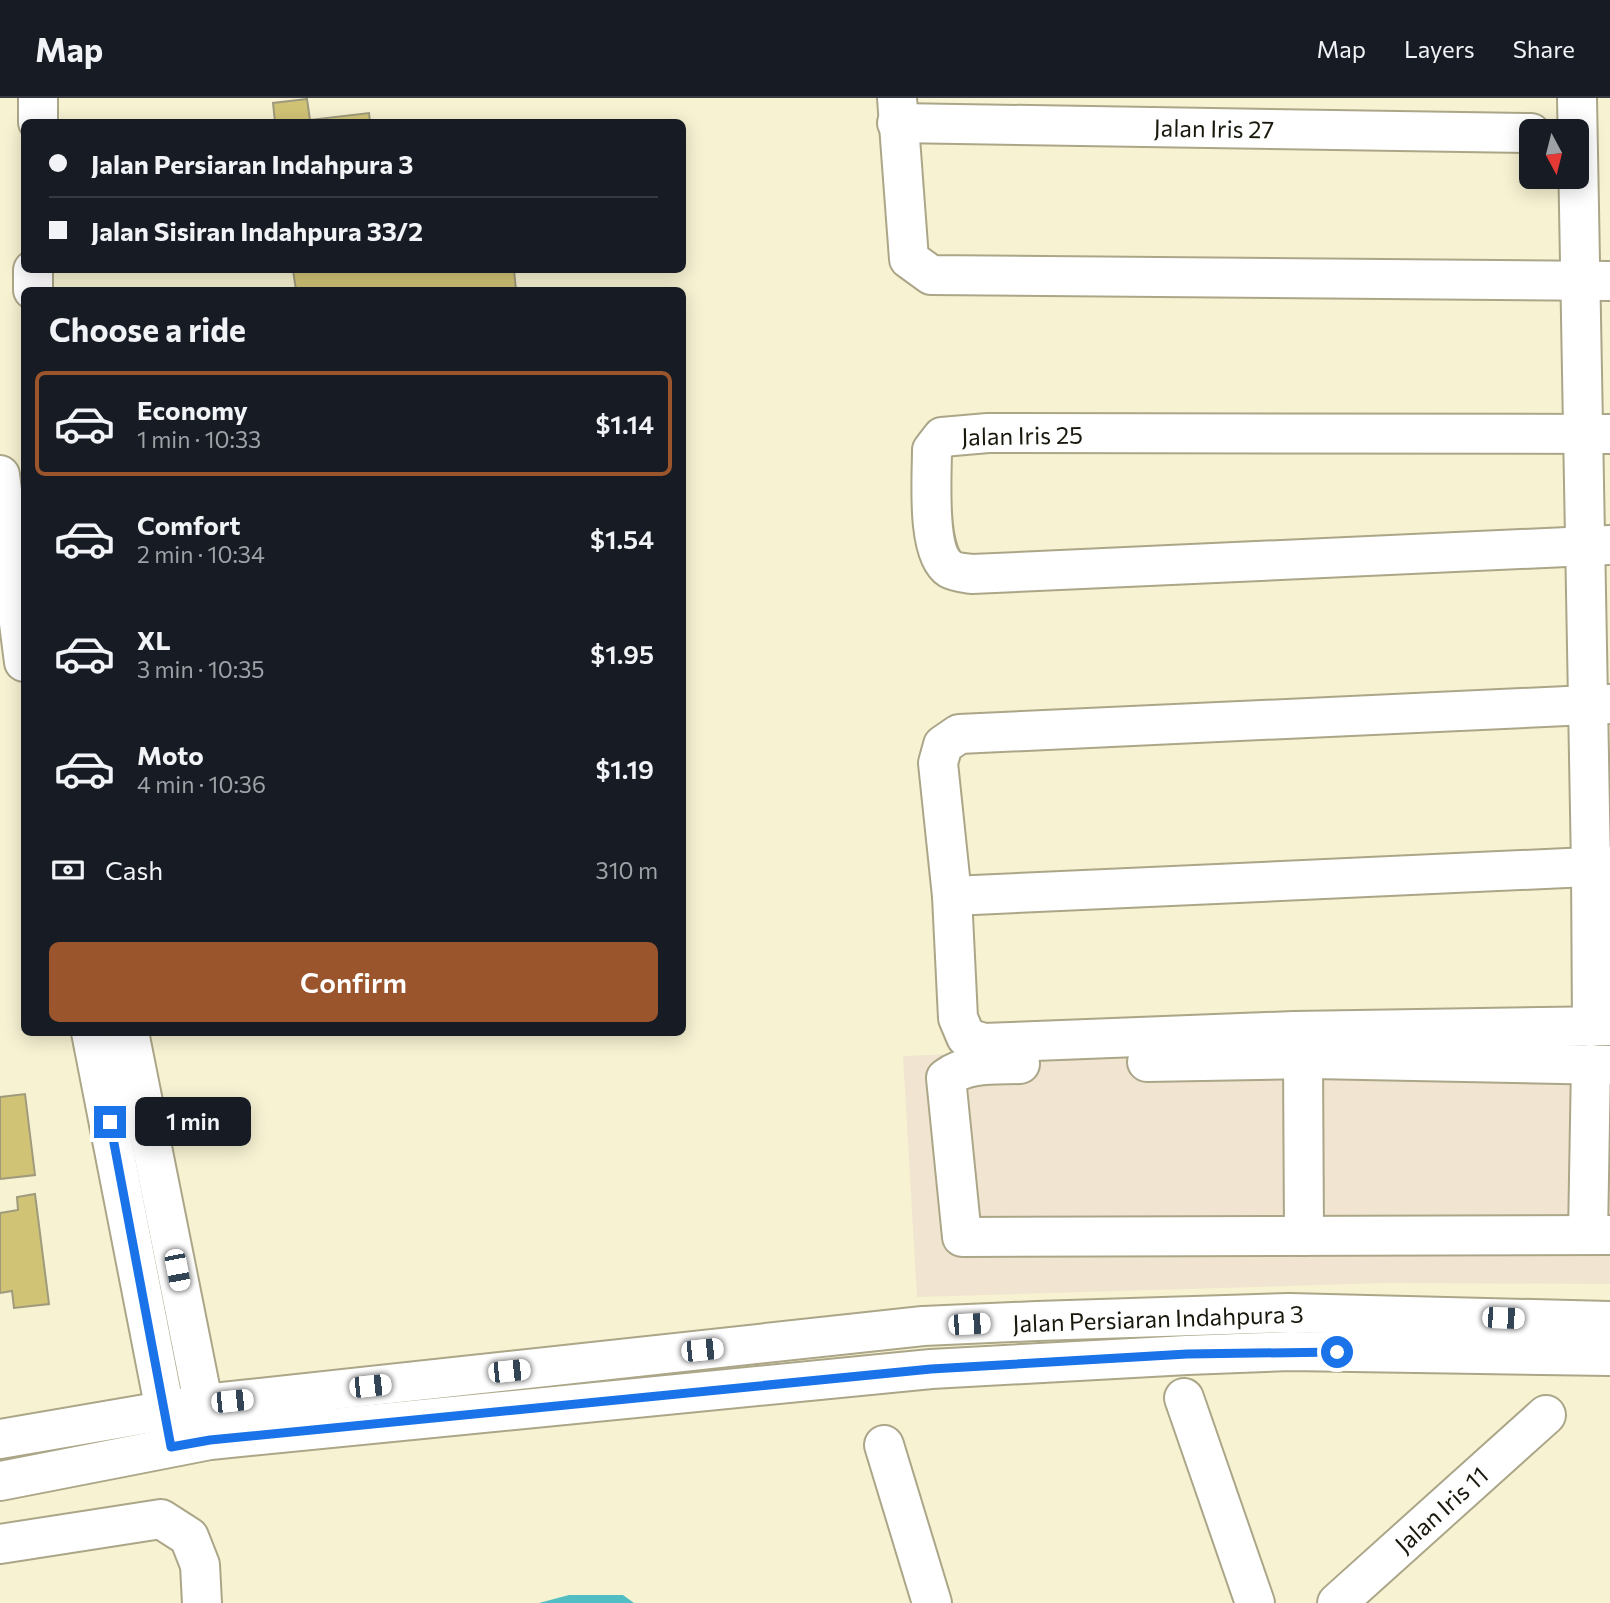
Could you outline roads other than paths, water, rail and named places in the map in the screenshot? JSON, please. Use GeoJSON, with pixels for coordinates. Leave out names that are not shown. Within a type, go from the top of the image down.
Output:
{"type":"FeatureCollection","features":[{"type":"Feature","properties":{"kind":"street"},"geometry":{"type":"LineString","coordinates":[[37,119],[38,98]]}},
{"type":"Feature","properties":{"kind":"street"},"geometry":{"type":"LineString","coordinates":[[897,111],[909,258],[931,275],[1595,281]]}},
{"type":"Feature","properties":{"kind":"street","name":"Jalan Iris 27"},"geometry":{"type":"LineString","coordinates":[[897,111],[1519,133]]}},
{"type":"Feature","properties":{"kind":"street"},"geometry":{"type":"LineString","coordinates":[[1589,177],[1595,281],[1601,866],[1601,1026],[1294,1031],[983,1043],[966,1037],[958,1018],[952,896],[938,763],[943,746],[959,734],[1599,705]]}},
{"type":"Feature","properties":{"kind":"street","name":"Jalan Iris 25"},"geometry":{"type":"LineString","coordinates":[[1597,434],[988,433],[942,437],[932,450],[932,468],[933,530],[938,556],[950,570],[972,574],[1598,546]]}},
{"type":"Feature","properties":{"kind":"street"},"geometry":{"type":"LineString","coordinates":[[0,475],[21,639]]}},
{"type":"Feature","properties":{"kind":"street"},"geometry":{"type":"LineString","coordinates":[[952,896],[1601,866]]}},
{"type":"Feature","properties":{"kind":"street"},"geometry":{"type":"LineString","coordinates":[[92,1036],[169,1429]]}},
{"type":"Feature","properties":{"kind":"street"},"geometry":{"type":"LineString","coordinates":[[130,1036],[207,1422]]}},
{"type":"Feature","properties":{"kind":"street"},"geometry":{"type":"LineString","coordinates":[[1303,1059],[1304,1236]]}},
{"type":"Feature","properties":{"kind":"street"},"geometry":{"type":"LineString","coordinates":[[1303,1059],[1600,1065],[1599,1235],[962,1237],[946,1078],[957,1070],[975,1065],[1303,1059]]}},
{"type":"Feature","properties":{"kind":"street","name":"Jalan Persiaran Indahpura 3"},"geometry":{"type":"LineString","coordinates":[[0,1481],[169,1429],[207,1422],[923,1326],[1289,1313],[1610,1321]]}},
{"type":"Feature","properties":{"kind":"street","name":"Jalan Persiaran Indahpura 3"},"geometry":{"type":"LineString","coordinates":[[207,1422],[931,1369],[1187,1354],[1290,1352],[1610,1356]]}},
{"type":"Feature","properties":{"kind":"street"},"geometry":{"type":"LineString","coordinates":[[1184,1398],[1255,1603]]}},
{"type":"Feature","properties":{"kind":"street","name":"Jalan Iris 11"},"geometry":{"type":"LineString","coordinates":[[1337,1603],[1546,1415]]}},
{"type":"Feature","properties":{"kind":"street","name":"Jalan Persiaran Indahpura 3"},"geometry":{"type":"LineString","coordinates":[[0,1439],[169,1429]]}},
{"type":"Feature","properties":{"kind":"street"},"geometry":{"type":"LineString","coordinates":[[884,1445],[932,1603]]}},
{"type":"Feature","properties":{"kind":"street"},"geometry":{"type":"LineString","coordinates":[[0,1544],[161,1519],[189,1537],[200,1565],[202,1603]]}},
{"type":"Feature","properties":{"kind":"water"},"geometry":{"type":"Polygon","coordinates":[[[569,1595],[623,1595],[634,1603],[539,1603],[569,1595]]]}}]}
